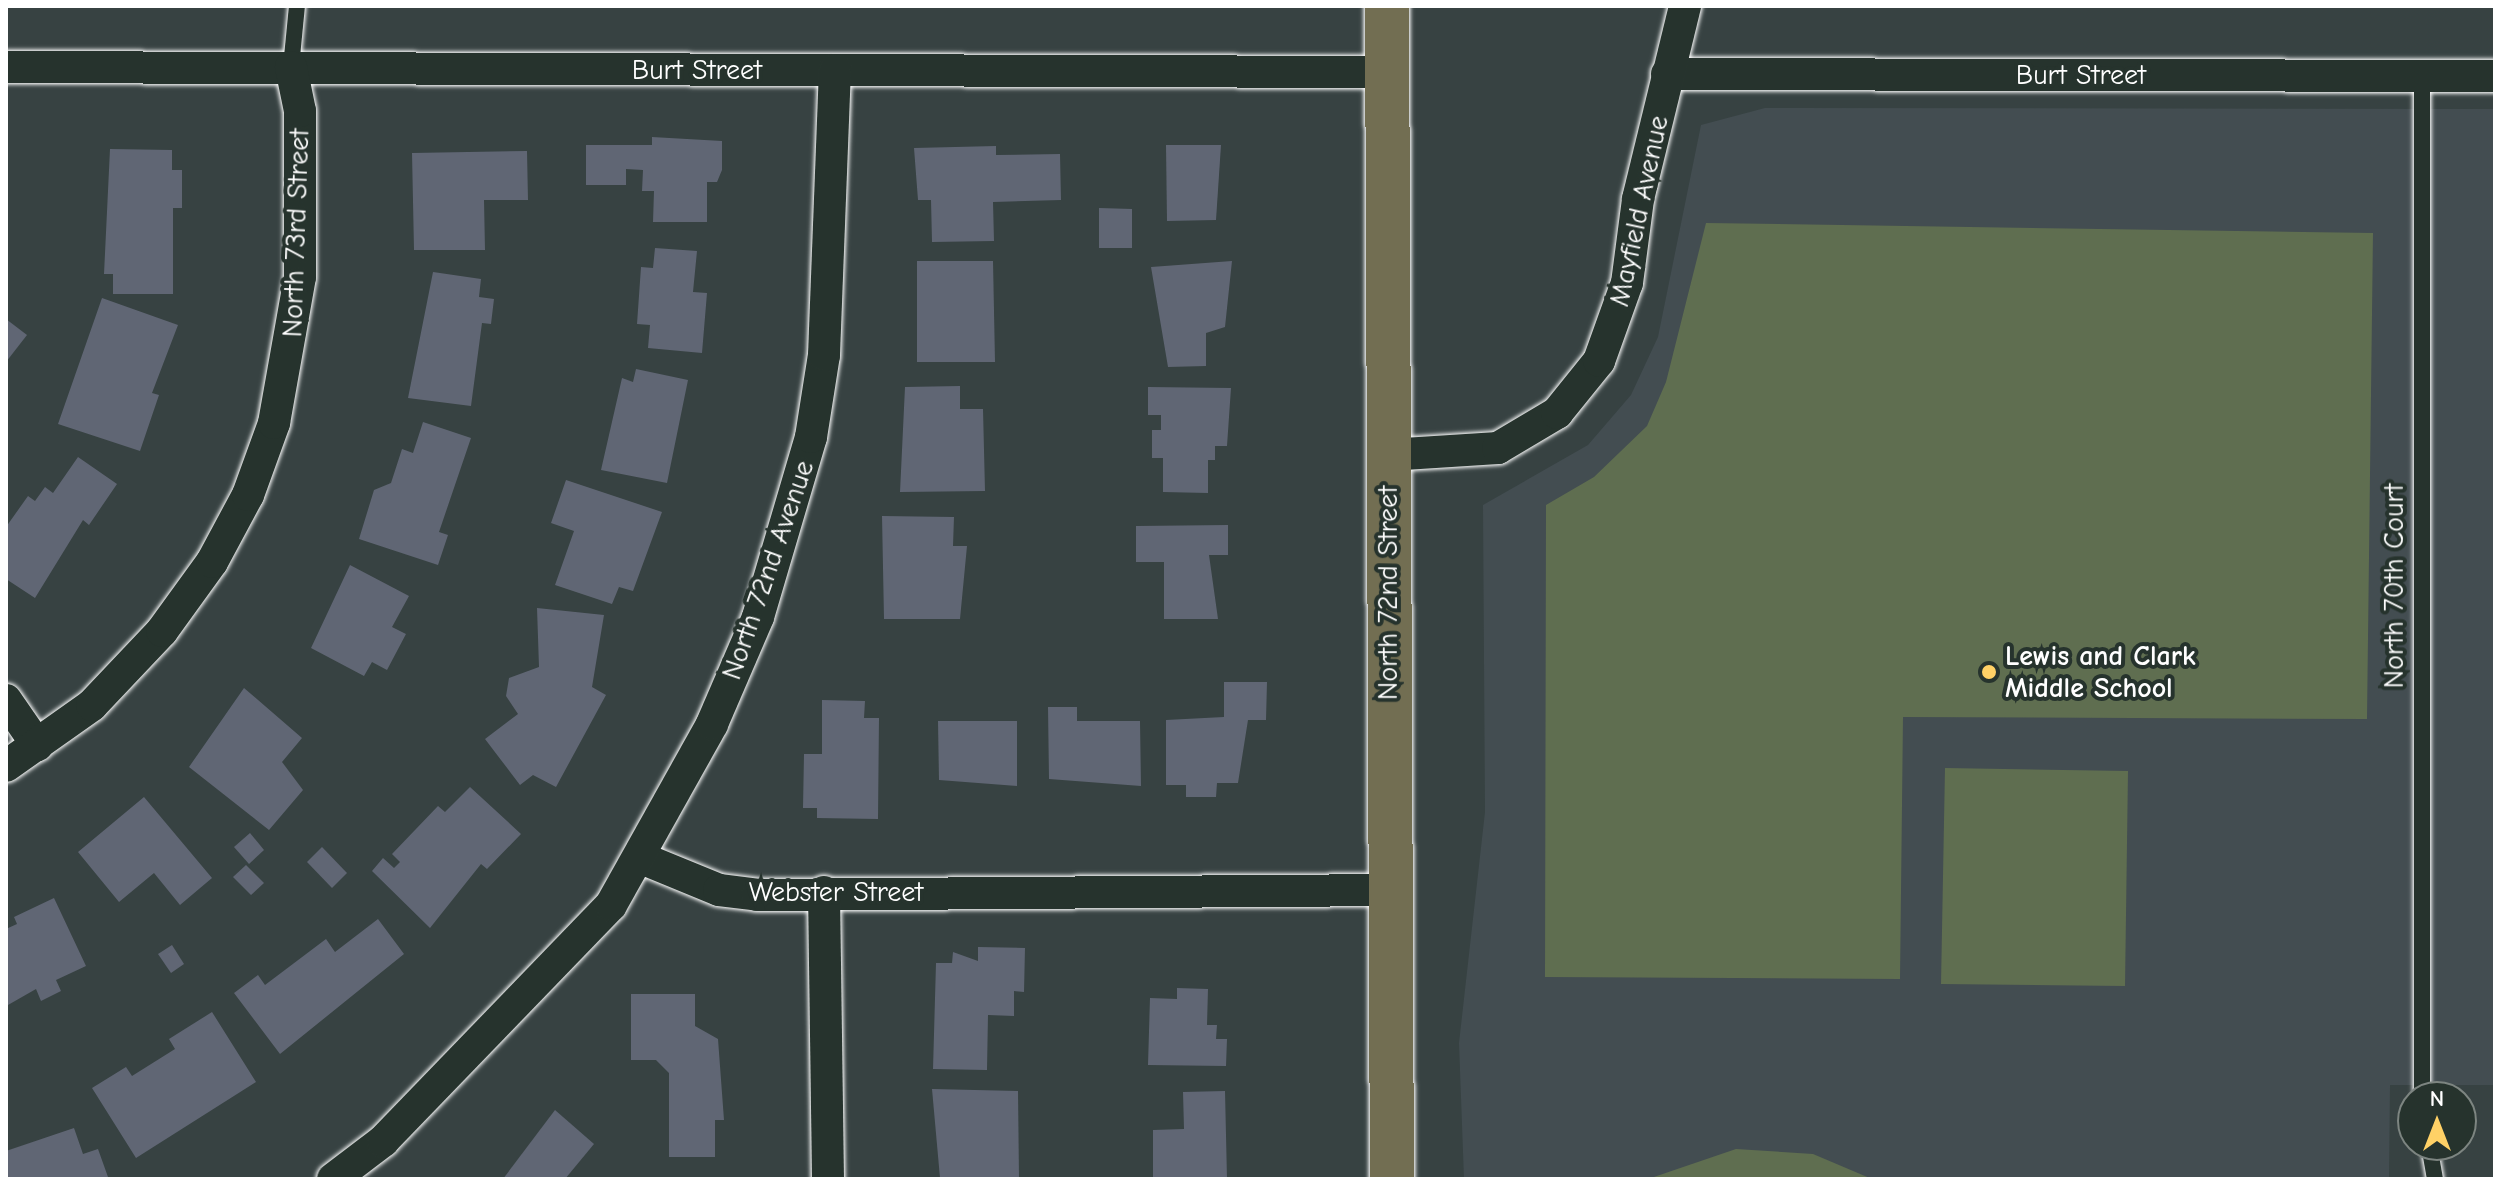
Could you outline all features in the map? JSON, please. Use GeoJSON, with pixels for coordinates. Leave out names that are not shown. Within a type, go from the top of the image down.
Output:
{"type":"FeatureCollection","features":[{"type":"Feature","properties":{"kind":"main road","name":"North 72nd Street"},"geometry":{"type":"LineString","coordinates":[[1387,6],[1392,1179]]}},
{"type":"Feature","properties":{"kind":"street","name":"Mayfield Avenue"},"geometry":{"type":"LineString","coordinates":[[1388,455],[1498,448],[1548,419],[1579,390],[1599,361],[1627,283],[1667,74],[1685,6]]}},
{"type":"Feature","properties":{"kind":"street","name":"Burt Street"},"geometry":{"type":"LineString","coordinates":[[6,67],[1388,72]]}},
{"type":"Feature","properties":{"kind":"street","name":"North 73rd Street"},"geometry":{"type":"LineString","coordinates":[[6,766],[92,705],[162,631],[212,562],[253,480],[293,344],[300,277],[300,111],[291,67]]}},
{"type":"Feature","properties":{"kind":"street","name":"North 72nd Avenue"},"geometry":{"type":"LineString","coordinates":[[641,858],[712,724],[794,510],[824,355],[835,70]]}},
{"type":"Feature","properties":{"kind":"street","name":"Burt Street"},"geometry":{"type":"LineString","coordinates":[[1667,74],[2495,76]]}},
{"type":"Feature","properties":{"kind":"street"},"geometry":{"type":"LineString","coordinates":[[6,700],[37,745]]}},
{"type":"Feature","properties":{"kind":"street"},"geometry":{"type":"LineString","coordinates":[[333,1179],[463,1062],[611,905],[641,858]]}},
{"type":"Feature","properties":{"kind":"street","name":"Webster Street"},"geometry":{"type":"LineString","coordinates":[[641,858],[719,890],[1389,890]]}},
{"type":"Feature","properties":{"kind":"street"},"geometry":{"type":"LineString","coordinates":[[824,892],[828,1179]]}},
{"type":"Feature","properties":{"kind":"lane"},"geometry":{"type":"LineString","coordinates":[[291,67],[297,6]]}},
{"type":"Feature","properties":{"kind":"lane","name":"North 70th Court"},"geometry":{"type":"LineString","coordinates":[[2422,75],[2422,1081]]}},
{"type":"Feature","properties":{"kind":"shaded area","name":"Lewis and Clark Middle School"},"geometry":{"type":"Polygon","coordinates":[[[1765,108],[2495,109],[2495,1085],[2477,1085],[2477,1081],[2397,1081],[2397,1085],[2390,1085],[2389,1179],[1464,1179],[1459,1043],[1485,812],[1483,505],[1588,445],[1631,395],[1658,337],[1701,125],[1765,108]]]}},
{"type":"Feature","properties":{"kind":"green space"},"geometry":{"type":"Polygon","coordinates":[[[1706,223],[2373,233],[2367,719],[1903,717],[1900,979],[1545,977],[1546,505],[1594,477],[1647,426],[1666,382],[1706,223]]]}},
{"type":"Feature","properties":{"kind":"green space"},"geometry":{"type":"Polygon","coordinates":[[[1945,768],[2128,771],[2125,986],[1941,984],[1945,768]]]}},
{"type":"Feature","properties":{"kind":"green space"},"geometry":{"type":"Polygon","coordinates":[[[1736,1149],[1813,1154],[1872,1179],[1648,1179],[1736,1149]]]}},
{"type":"Feature","properties":{"kind":"building"},"geometry":{"type":"Polygon","coordinates":[[[652,137],[722,141],[722,170],[717,182],[707,182],[707,222],[653,222],[654,191],[642,191],[643,170],[626,169],[626,185],[586,185],[586,145],[652,145],[652,137]]]}},
{"type":"Feature","properties":{"kind":"building"},"geometry":{"type":"Polygon","coordinates":[[[1166,145],[1221,145],[1216,220],[1167,221],[1166,145]]]}},
{"type":"Feature","properties":{"kind":"building"},"geometry":{"type":"Polygon","coordinates":[[[996,146],[996,155],[1060,154],[1061,200],[993,202],[994,241],[932,242],[931,200],[918,200],[914,148],[996,146]]]}},
{"type":"Feature","properties":{"kind":"building"},"geometry":{"type":"Polygon","coordinates":[[[110,149],[172,150],[172,170],[182,170],[182,208],[173,208],[173,294],[113,294],[113,274],[104,274],[110,149]]]}},
{"type":"Feature","properties":{"kind":"building"},"geometry":{"type":"Polygon","coordinates":[[[527,151],[528,200],[484,200],[485,250],[414,250],[412,153],[527,151]]]}},
{"type":"Feature","properties":{"kind":"building"},"geometry":{"type":"Polygon","coordinates":[[[1099,208],[1132,209],[1132,248],[1099,248],[1099,208]]]}},
{"type":"Feature","properties":{"kind":"building"},"geometry":{"type":"Polygon","coordinates":[[[655,248],[697,251],[693,292],[707,293],[702,353],[648,348],[650,325],[637,324],[641,267],[653,268],[655,248]]]}},
{"type":"Feature","properties":{"kind":"building"},"geometry":{"type":"Polygon","coordinates":[[[917,261],[993,261],[995,362],[917,362],[917,261]]]}},
{"type":"Feature","properties":{"kind":"building"},"geometry":{"type":"Polygon","coordinates":[[[1232,261],[1225,327],[1206,333],[1206,366],[1168,367],[1151,267],[1232,261]]]}},
{"type":"Feature","properties":{"kind":"building"},"geometry":{"type":"Polygon","coordinates":[[[433,272],[481,279],[479,297],[494,299],[491,324],[482,323],[471,406],[408,398],[433,272]]]}},
{"type":"Feature","properties":{"kind":"building"},"geometry":{"type":"Polygon","coordinates":[[[102,298],[178,325],[152,393],[159,395],[140,451],[58,424],[102,298]]]}},
{"type":"Feature","properties":{"kind":"building"},"geometry":{"type":"Polygon","coordinates":[[[6,319],[27,335],[6,362],[6,319]]]}},
{"type":"Feature","properties":{"kind":"building"},"geometry":{"type":"Polygon","coordinates":[[[636,369],[688,380],[667,483],[601,470],[622,378],[633,382],[636,369]]]}},
{"type":"Feature","properties":{"kind":"building"},"geometry":{"type":"Polygon","coordinates":[[[960,386],[960,409],[983,409],[985,491],[900,492],[905,387],[960,386]]]}},
{"type":"Feature","properties":{"kind":"building"},"geometry":{"type":"Polygon","coordinates":[[[1148,387],[1231,388],[1227,446],[1215,446],[1215,460],[1208,460],[1208,493],[1163,492],[1163,458],[1152,458],[1152,430],[1161,430],[1161,415],[1148,415],[1148,387]]]}},
{"type":"Feature","properties":{"kind":"building"},"geometry":{"type":"Polygon","coordinates":[[[423,422],[471,438],[439,532],[448,535],[438,565],[359,539],[374,490],[391,483],[402,449],[413,453],[423,422]]]}},
{"type":"Feature","properties":{"kind":"building"},"geometry":{"type":"Polygon","coordinates":[[[78,457],[117,484],[89,525],[83,520],[35,598],[6,579],[6,527],[28,496],[35,501],[45,487],[53,493],[78,457]]]}},
{"type":"Feature","properties":{"kind":"building"},"geometry":{"type":"Polygon","coordinates":[[[566,480],[662,512],[633,591],[619,587],[612,604],[555,585],[574,531],[551,523],[566,480]]]}},
{"type":"Feature","properties":{"kind":"building"},"geometry":{"type":"Polygon","coordinates":[[[882,516],[954,517],[953,546],[967,546],[960,619],[884,619],[882,516]]]}},
{"type":"Feature","properties":{"kind":"building"},"geometry":{"type":"Polygon","coordinates":[[[1228,525],[1228,555],[1209,555],[1218,619],[1164,619],[1164,562],[1136,562],[1136,526],[1228,525]]]}},
{"type":"Feature","properties":{"kind":"building"},"geometry":{"type":"Polygon","coordinates":[[[350,565],[409,596],[392,627],[406,634],[387,670],[372,662],[364,676],[311,648],[350,565]]]}},
{"type":"Feature","properties":{"kind":"building"},"geometry":{"type":"Polygon","coordinates":[[[537,608],[604,615],[592,687],[606,695],[556,787],[533,775],[520,785],[485,739],[518,714],[506,696],[509,678],[539,667],[537,608]]]}},
{"type":"Feature","properties":{"kind":"building"},"geometry":{"type":"Polygon","coordinates":[[[1224,682],[1267,682],[1266,720],[1248,720],[1238,783],[1217,783],[1216,797],[1186,797],[1186,785],[1166,785],[1166,720],[1224,717],[1224,682]]]}},
{"type":"Feature","properties":{"kind":"building"},"geometry":{"type":"Polygon","coordinates":[[[244,688],[302,738],[282,762],[303,790],[269,830],[189,767],[244,688]]]}},
{"type":"Feature","properties":{"kind":"building"},"geometry":{"type":"Polygon","coordinates":[[[822,700],[865,701],[864,718],[879,718],[878,819],[817,818],[817,808],[803,808],[804,754],[822,754],[822,700]]]}},
{"type":"Feature","properties":{"kind":"building"},"geometry":{"type":"Polygon","coordinates":[[[1048,707],[1077,707],[1077,721],[1140,721],[1141,786],[1049,779],[1048,707]]]}},
{"type":"Feature","properties":{"kind":"building"},"geometry":{"type":"Polygon","coordinates":[[[938,721],[1017,721],[1017,786],[939,780],[938,721]]]}},
{"type":"Feature","properties":{"kind":"building"},"geometry":{"type":"Polygon","coordinates":[[[470,787],[521,834],[487,869],[481,864],[430,928],[372,871],[383,858],[394,868],[400,862],[392,854],[438,806],[445,812],[470,787]]]}},
{"type":"Feature","properties":{"kind":"building"},"geometry":{"type":"Polygon","coordinates":[[[144,797],[212,878],[180,905],[154,873],[119,902],[78,852],[144,797]]]}},
{"type":"Feature","properties":{"kind":"building"},"geometry":{"type":"Polygon","coordinates":[[[250,833],[264,850],[249,864],[234,847],[250,833]]]}},
{"type":"Feature","properties":{"kind":"building"},"geometry":{"type":"Polygon","coordinates":[[[322,847],[347,873],[332,888],[307,862],[322,847]]]}},
{"type":"Feature","properties":{"kind":"building"},"geometry":{"type":"Polygon","coordinates":[[[246,865],[264,883],[251,895],[233,877],[246,865]]]}},
{"type":"Feature","properties":{"kind":"building"},"geometry":{"type":"Polygon","coordinates":[[[54,898],[86,966],[56,980],[61,991],[41,1001],[36,989],[8,1005],[6,929],[17,924],[14,917],[54,898]]]}},
{"type":"Feature","properties":{"kind":"building"},"geometry":{"type":"Polygon","coordinates":[[[378,919],[404,954],[280,1054],[234,993],[258,975],[265,985],[326,939],[335,952],[378,919]]]}},
{"type":"Feature","properties":{"kind":"building"},"geometry":{"type":"Polygon","coordinates":[[[172,945],[184,964],[171,973],[158,954],[172,945]]]}},
{"type":"Feature","properties":{"kind":"building"},"geometry":{"type":"Polygon","coordinates":[[[978,947],[1025,948],[1024,992],[1014,991],[1014,1016],[988,1015],[987,1070],[933,1069],[936,963],[952,963],[953,952],[978,961],[978,947]]]}},
{"type":"Feature","properties":{"kind":"building"},"geometry":{"type":"Polygon","coordinates":[[[1177,988],[1208,989],[1207,1025],[1217,1025],[1216,1039],[1227,1039],[1226,1066],[1148,1065],[1150,998],[1177,999],[1177,988]]]}},
{"type":"Feature","properties":{"kind":"building"},"geometry":{"type":"Polygon","coordinates":[[[631,994],[695,994],[695,1026],[718,1039],[724,1120],[715,1120],[715,1157],[669,1157],[669,1073],[656,1060],[631,1060],[631,994]]]}},
{"type":"Feature","properties":{"kind":"building"},"geometry":{"type":"Polygon","coordinates":[[[212,1012],[256,1082],[136,1158],[92,1088],[126,1067],[132,1076],[175,1049],[169,1039],[212,1012]]]}},
{"type":"Feature","properties":{"kind":"building"},"geometry":{"type":"Polygon","coordinates":[[[932,1089],[1018,1091],[1019,1179],[940,1178],[932,1089]]]}},
{"type":"Feature","properties":{"kind":"building"},"geometry":{"type":"Polygon","coordinates":[[[1225,1091],[1227,1179],[1153,1179],[1153,1130],[1184,1129],[1183,1092],[1225,1091]]]}},
{"type":"Feature","properties":{"kind":"building"},"geometry":{"type":"Polygon","coordinates":[[[555,1110],[594,1144],[565,1179],[503,1179],[555,1110]]]}},
{"type":"Feature","properties":{"kind":"building"},"geometry":{"type":"Polygon","coordinates":[[[74,1128],[83,1154],[98,1149],[108,1177],[6,1179],[6,1151],[74,1128]]]}},
{"type":"Feature","properties":{"kind":"place","name":"Lewis and Clark Middle School"},"geometry":{"type":"Point","coordinates":[1989,672]}}]}
